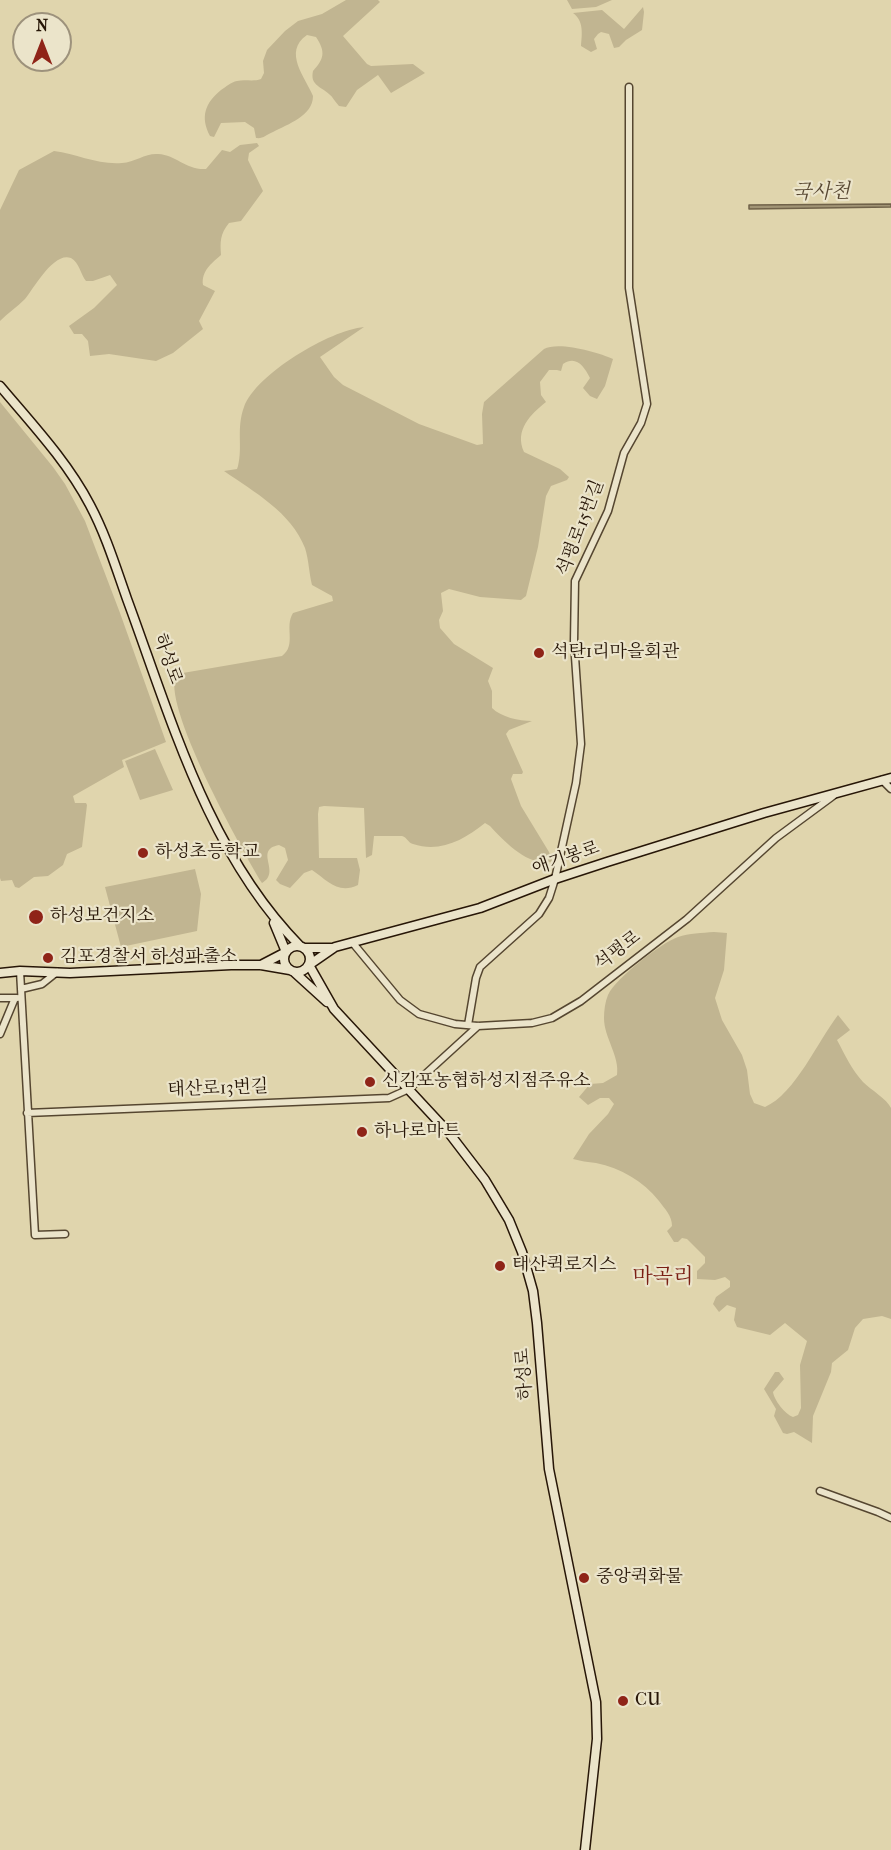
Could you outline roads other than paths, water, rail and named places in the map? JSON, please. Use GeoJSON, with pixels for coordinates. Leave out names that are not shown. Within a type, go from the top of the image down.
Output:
{"type":"FeatureCollection","features":[{"type":"Feature","properties":{"kind":"street","name":"석평로15번길"},"geometry":{"type":"LineString","coordinates":[[468,1025],[480,967],[539,914],[549,898],[555,879],[576,783],[580,744],[573,630],[575,581],[608,511],[624,453],[641,423],[647,404],[629,288],[629,87]]}},
{"type":"Feature","properties":{"kind":"street","name":"하성로"},"geometry":{"type":"LineString","coordinates":[[0,386],[63,461],[91,506],[205,803],[235,860],[272,916],[302,947]]}},
{"type":"Feature","properties":{"kind":"street"},"geometry":{"type":"LineString","coordinates":[[887,779],[891,789]]}},
{"type":"Feature","properties":{"kind":"street","name":"석평로"},"geometry":{"type":"LineString","coordinates":[[352,942],[400,1000],[410,1009],[431,1018],[478,1026],[532,1023],[552,1018],[566,1011],[687,920],[776,838],[838,792],[887,779]]}},
{"type":"Feature","properties":{"kind":"street","name":"애기봉로"},"geometry":{"type":"LineString","coordinates":[[309,964],[335,947],[480,908],[555,879],[838,792]]}},
{"type":"Feature","properties":{"kind":"street"},"geometry":{"type":"LineString","coordinates":[[272,916],[286,952],[284,963],[334,1008]]}},
{"type":"Feature","properties":{"kind":"street"},"geometry":{"type":"LineString","coordinates":[[261,965],[292,947],[335,947]]}},
{"type":"Feature","properties":{"kind":"street"},"geometry":{"type":"LineString","coordinates":[[0,973],[261,965],[292,971],[303,970],[309,964],[309,955],[302,947]]}},
{"type":"Feature","properties":{"kind":"street","name":"하성로"},"geometry":{"type":"LineString","coordinates":[[309,964],[334,1008],[448,1133],[495,1194],[509,1220],[528,1271],[537,1323],[549,1469],[596,1702],[597,1739],[585,1850]]}},
{"type":"Feature","properties":{"kind":"street"},"geometry":{"type":"LineString","coordinates":[[0,1034],[21,989],[20,971]]}},
{"type":"Feature","properties":{"kind":"street"},"geometry":{"type":"LineString","coordinates":[[21,989],[42,984],[57,972]]}},
{"type":"Feature","properties":{"kind":"street"},"geometry":{"type":"LineString","coordinates":[[0,998],[18,998]]}},
{"type":"Feature","properties":{"kind":"street"},"geometry":{"type":"LineString","coordinates":[[18,998],[35,1235],[65,1234]]}},
{"type":"Feature","properties":{"kind":"street"},"geometry":{"type":"LineString","coordinates":[[409,1089],[478,1026]]}},
{"type":"Feature","properties":{"kind":"street","name":"태산로13번길"},"geometry":{"type":"LineString","coordinates":[[27,1113],[388,1098],[409,1089]]}},
{"type":"Feature","properties":{"kind":"street"},"geometry":{"type":"LineString","coordinates":[[820,1491],[891,1518]]}},
{"type":"Feature","properties":{"kind":"place","name":"석탄1리마을회관"},"geometry":{"type":"Point","coordinates":[539,653]}},
{"type":"Feature","properties":{"kind":"place","name":"하성초등학교"},"geometry":{"type":"Point","coordinates":[143,853]}},
{"type":"Feature","properties":{"kind":"place","name":"하성보건지소"},"geometry":{"type":"Point","coordinates":[36,917]}},
{"type":"Feature","properties":{"kind":"place","name":"김포경찰서 하성파출소"},"geometry":{"type":"Point","coordinates":[48,958]}},
{"type":"Feature","properties":{"kind":"place","name":"신김포농협하성지점주유소"},"geometry":{"type":"Point","coordinates":[370,1082]}},
{"type":"Feature","properties":{"kind":"place","name":"하나로마트"},"geometry":{"type":"Point","coordinates":[362,1132]}},
{"type":"Feature","properties":{"kind":"place","name":"태산퀵로지스"},"geometry":{"type":"Point","coordinates":[500,1266]}},
{"type":"Feature","properties":{"kind":"place","name":"중앙퀵화물"},"geometry":{"type":"Point","coordinates":[584,1578]}},
{"type":"Feature","properties":{"kind":"place","name":"CU"},"geometry":{"type":"Point","coordinates":[623,1701]}},
{"type":"Feature","properties":{"kind":"district","name":"마곡리"},"geometry":{"type":"Point","coordinates":[663,1278]}},
{"type":"Feature","properties":{"kind":"water label","name":"국사천"},"geometry":{"type":"Point","coordinates":[821,193]}}]}
